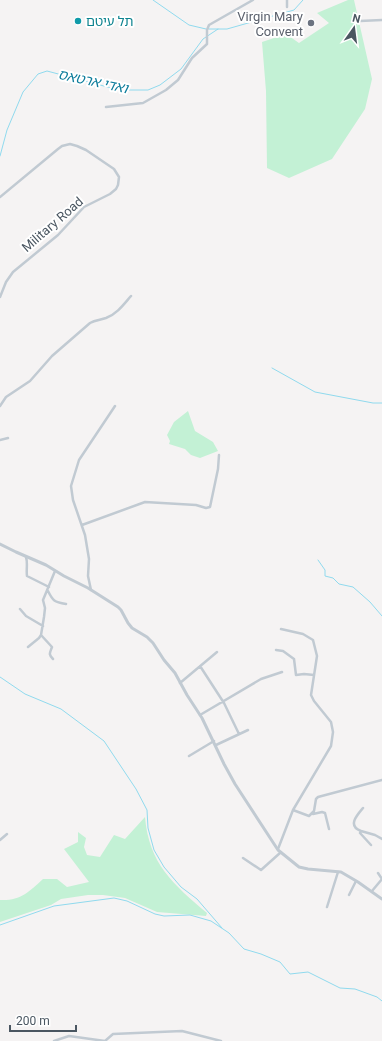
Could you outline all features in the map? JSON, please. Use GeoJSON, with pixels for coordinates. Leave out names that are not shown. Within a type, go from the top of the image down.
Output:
{"type":"FeatureCollection","features":[{"type":"Feature","properties":{"kind":"street"},"geometry":{"type":"LineString","coordinates":[[106,107],[143,103],[166,90],[178,80],[192,58],[207,44],[207,30],[209,25],[254,0]]}},
{"type":"Feature","properties":{"kind":"street"},"geometry":{"type":"LineString","coordinates":[[287,0],[287,6]]}},
{"type":"Feature","properties":{"kind":"street"},"geometry":{"type":"LineString","coordinates":[[360,21],[382,20]]}},
{"type":"Feature","properties":{"kind":"street","name":"Military Road"},"geometry":{"type":"LineString","coordinates":[[0,197],[58,149],[66,145],[77,146],[86,150],[112,167],[119,176],[118,185],[114,192],[84,207],[58,235],[13,272],[6,282],[0,297]]}},
{"type":"Feature","properties":{"kind":"street"},"geometry":{"type":"LineString","coordinates":[[0,406],[6,397],[30,381],[52,356],[90,323],[96,319],[106,318],[118,311],[131,296]]}},
{"type":"Feature","properties":{"kind":"street"},"geometry":{"type":"LineString","coordinates":[[91,590],[88,576],[89,559],[85,535],[73,500],[71,486],[78,460],[115,406]]}},
{"type":"Feature","properties":{"kind":"street"},"geometry":{"type":"LineString","coordinates":[[0,440],[8,438]]}},
{"type":"Feature","properties":{"kind":"street"},"geometry":{"type":"LineString","coordinates":[[82,525],[145,502],[196,505],[206,508],[210,507],[218,469],[219,455]]}},
{"type":"Feature","properties":{"kind":"street"},"geometry":{"type":"LineString","coordinates":[[0,544],[46,565],[118,607],[132,628],[150,639],[175,673],[200,715],[235,784],[279,851],[294,864],[303,869],[338,871],[356,880],[382,899]]}},
{"type":"Feature","properties":{"kind":"street"},"geometry":{"type":"LineString","coordinates":[[26,557],[27,576],[48,588],[53,600],[57,603],[66,604]]}},
{"type":"Feature","properties":{"kind":"street"},"geometry":{"type":"LineString","coordinates":[[28,647],[41,635],[45,608],[43,600],[55,570]]}},
{"type":"Feature","properties":{"kind":"street"},"geometry":{"type":"LineString","coordinates":[[20,609],[26,616],[43,626]]}},
{"type":"Feature","properties":{"kind":"street"},"geometry":{"type":"LineString","coordinates":[[243,858],[261,870],[279,851],[293,810],[331,746],[333,732],[331,722],[311,696],[317,656],[313,640],[303,634],[281,629]]}},
{"type":"Feature","properties":{"kind":"street"},"geometry":{"type":"LineString","coordinates":[[41,635],[52,647],[49,655],[53,659]]}},
{"type":"Feature","properties":{"kind":"street"},"geometry":{"type":"LineString","coordinates":[[276,650],[283,652],[294,659],[296,675],[314,675]]}},
{"type":"Feature","properties":{"kind":"street"},"geometry":{"type":"LineString","coordinates":[[180,683],[217,652]]}},
{"type":"Feature","properties":{"kind":"street"},"geometry":{"type":"LineString","coordinates":[[200,666],[223,702],[239,734]]}},
{"type":"Feature","properties":{"kind":"street"},"geometry":{"type":"LineString","coordinates":[[200,715],[261,679],[282,672]]}},
{"type":"Feature","properties":{"kind":"street"},"geometry":{"type":"LineString","coordinates":[[216,745],[248,730]]}},
{"type":"Feature","properties":{"kind":"street"},"geometry":{"type":"LineString","coordinates":[[189,756],[214,741]]}},
{"type":"Feature","properties":{"kind":"street"},"geometry":{"type":"LineString","coordinates":[[313,814],[318,797],[382,780]]}},
{"type":"Feature","properties":{"kind":"street"},"geometry":{"type":"LineString","coordinates":[[363,808],[357,815],[354,826],[357,830],[375,835],[382,839]]}},
{"type":"Feature","properties":{"kind":"street"},"geometry":{"type":"LineString","coordinates":[[293,810],[309,816],[322,812],[325,813],[329,829]]}},
{"type":"Feature","properties":{"kind":"street"},"geometry":{"type":"LineString","coordinates":[[361,831],[360,833],[371,845]]}},
{"type":"Feature","properties":{"kind":"street"},"geometry":{"type":"LineString","coordinates":[[0,840],[7,834]]}},
{"type":"Feature","properties":{"kind":"street"},"geometry":{"type":"LineString","coordinates":[[328,907],[338,871]]}},
{"type":"Feature","properties":{"kind":"street"},"geometry":{"type":"LineString","coordinates":[[372,891],[382,879],[378,873]]}},
{"type":"Feature","properties":{"kind":"street"},"geometry":{"type":"LineString","coordinates":[[349,895],[356,880]]}},
{"type":"Feature","properties":{"kind":"street"},"geometry":{"type":"LineString","coordinates":[[54,1041],[75,1036],[105,1041],[113,1034],[182,1031],[221,1041]]}},
{"type":"Feature","properties":{"kind":"green space"},"geometry":{"type":"Polygon","coordinates":[[[348,0],[354,0],[372,79],[365,109],[332,159],[289,178],[267,168],[266,91],[262,42],[286,34],[299,43],[329,23],[317,13],[348,0]]]}},
{"type":"Feature","properties":{"kind":"green space"},"geometry":{"type":"Polygon","coordinates":[[[188,411],[195,431],[213,442],[218,451],[200,458],[191,455],[185,449],[169,444],[170,441],[167,435],[174,422],[188,411]]]}},
{"type":"Feature","properties":{"kind":"green space"},"geometry":{"type":"Polygon","coordinates":[[[145,817],[147,833],[157,860],[173,882],[207,913],[206,916],[157,912],[125,898],[103,895],[88,895],[61,899],[51,905],[0,922],[0,900],[13,899],[24,895],[43,879],[57,879],[67,887],[89,882],[64,849],[78,842],[78,832],[86,838],[84,847],[87,855],[100,857],[114,835],[125,839],[145,817]]]}},
{"type":"Feature","properties":{"kind":"waterway"},"geometry":{"type":"LineString","coordinates":[[153,0],[189,25],[206,29]]}},
{"type":"Feature","properties":{"kind":"waterway","name":"ואדי ארטאס"},"geometry":{"type":"LineString","coordinates":[[0,156],[7,130],[23,92],[38,74],[47,71],[119,90],[148,90],[160,85],[181,69],[203,39],[218,29],[227,29],[294,10],[303,0]]}},
{"type":"Feature","properties":{"kind":"waterway","name":"ואדי ארטאס"},"geometry":{"type":"LineString","coordinates":[[209,29],[218,29]]}},
{"type":"Feature","properties":{"kind":"waterway"},"geometry":{"type":"LineString","coordinates":[[272,368],[315,392],[373,403],[382,403]]}},
{"type":"Feature","properties":{"kind":"waterway"},"geometry":{"type":"LineString","coordinates":[[318,560],[325,570],[325,576],[333,578],[339,584],[353,587],[370,602],[382,616]]}},
{"type":"Feature","properties":{"kind":"waterway"},"geometry":{"type":"LineString","coordinates":[[0,677],[25,694],[61,709],[104,741],[136,789],[147,810],[148,828],[154,850],[164,867],[181,887],[197,899],[222,928]]}},
{"type":"Feature","properties":{"kind":"waterway"},"geometry":{"type":"LineString","coordinates":[[0,925],[54,906],[114,898],[127,901],[155,914],[164,916],[190,915],[211,921],[229,933],[244,949],[280,962],[290,974],[308,972],[340,988],[355,989],[377,997],[382,1001]]}},
{"type":"Feature","properties":{"kind":"place","name":"תל עיטם"},"geometry":{"type":"Point","coordinates":[78,21]}},
{"type":"Feature","properties":{"kind":"place","name":"Virgin Mary Convent"},"geometry":{"type":"Point","coordinates":[311,23]}}]}
